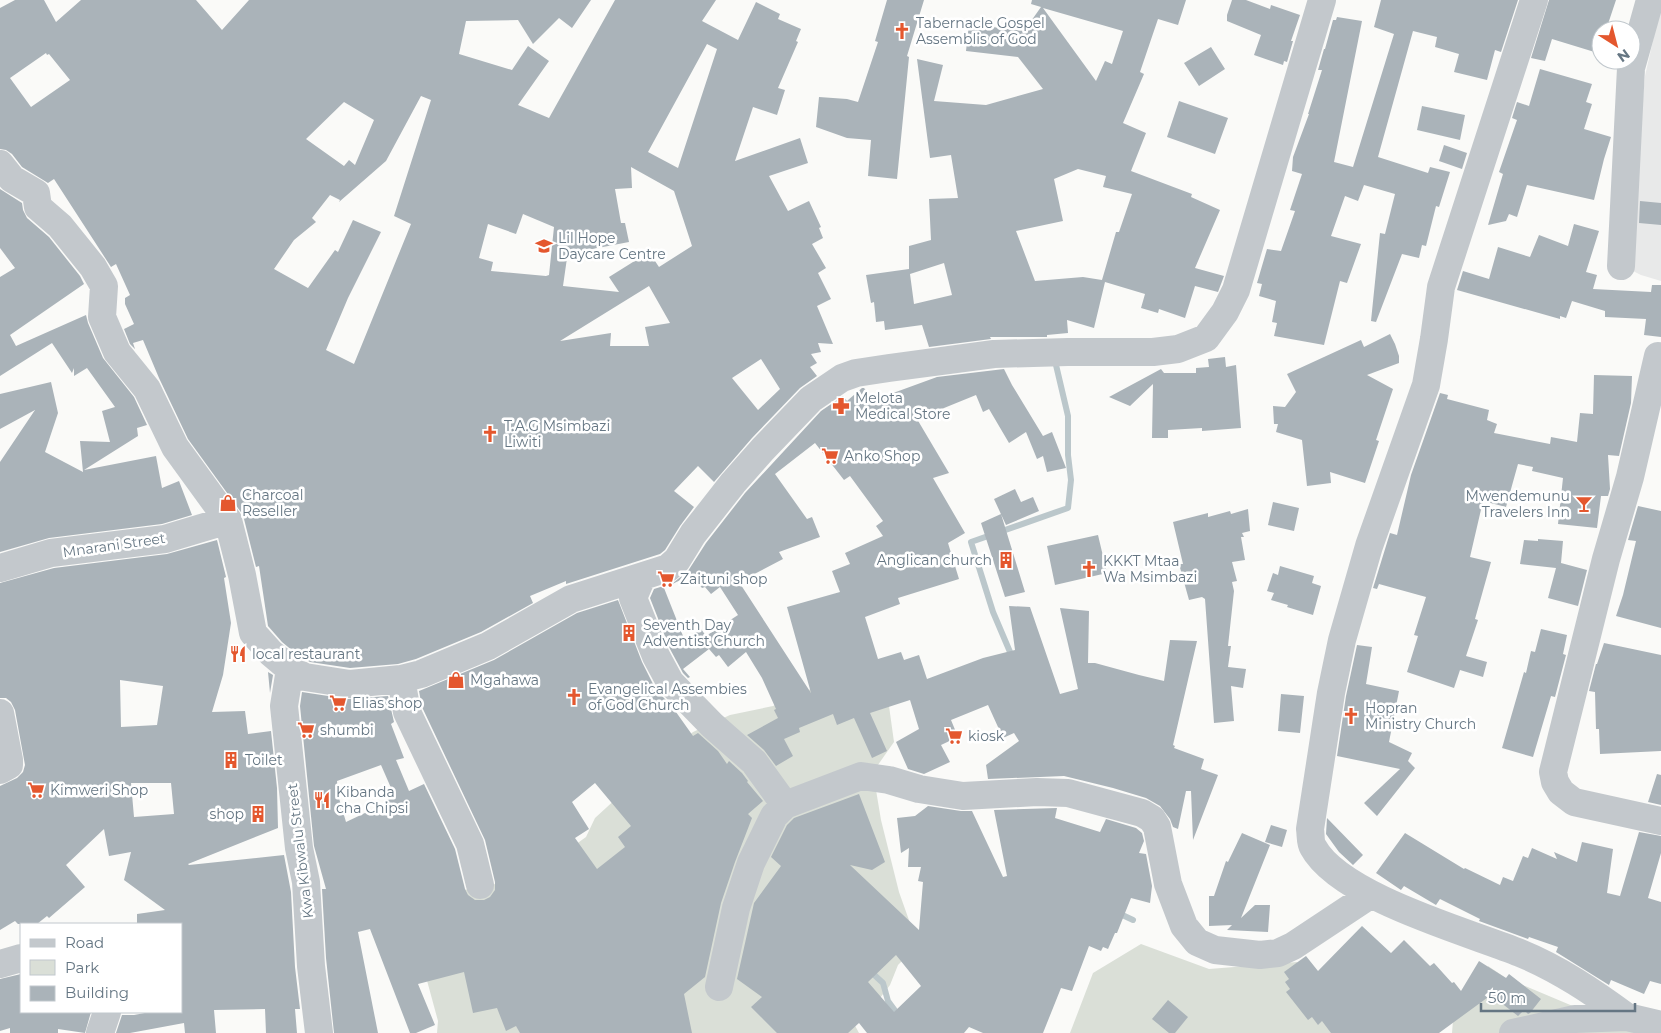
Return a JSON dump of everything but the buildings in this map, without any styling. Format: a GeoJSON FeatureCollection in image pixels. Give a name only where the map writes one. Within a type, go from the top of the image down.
{"type":"FeatureCollection","features":[{"type":"Feature","properties":{"kind":"street"},"geometry":{"type":"LineString","coordinates":[[0,164],[12,179],[36,193],[38,207],[60,226],[93,267],[104,286],[102,317],[117,352],[147,389],[175,447],[228,520],[242,575],[253,632],[271,653],[290,669],[305,677],[350,684],[401,679],[421,674],[465,657],[571,599],[668,568],[677,560],[693,534],[733,483],[763,449],[811,400],[842,378],[856,373],[994,354],[1153,352],[1178,348],[1206,338],[1225,312],[1236,290],[1322,0]]}},
{"type":"Feature","properties":{"kind":"street"},"geometry":{"type":"LineString","coordinates":[[1534,0],[1441,287],[1426,385],[1369,546],[1342,640],[1331,693],[1310,829],[1312,845],[1319,856],[1335,871],[1370,895],[1458,932],[1520,953],[1566,975],[1594,992],[1627,1017]]}},
{"type":"Feature","properties":{"kind":"street"},"geometry":{"type":"LineString","coordinates":[[1621,266],[1631,68],[1650,0]]}},
{"type":"Feature","properties":{"kind":"street"},"geometry":{"type":"LineString","coordinates":[[1658,356],[1630,477],[1606,560],[1553,772],[1555,782],[1561,792],[1574,802],[1661,821]]}},
{"type":"Feature","properties":{"kind":"street","name":"Mnarani Street"},"geometry":{"type":"LineString","coordinates":[[0,568],[51,553],[165,539],[228,520]]}},
{"type":"Feature","properties":{"kind":"street"},"geometry":{"type":"LineString","coordinates":[[642,577],[632,598],[656,656],[670,682],[712,725],[754,762],[785,805]]}},
{"type":"Feature","properties":{"kind":"street","name":"Kwa Kibwalu Street"},"geometry":{"type":"LineString","coordinates":[[290,669],[284,706],[299,848],[306,882],[311,966],[319,1033]]}},
{"type":"Feature","properties":{"kind":"street"},"geometry":{"type":"LineString","coordinates":[[401,679],[407,712],[470,844],[480,885]]}},
{"type":"Feature","properties":{"kind":"street"},"geometry":{"type":"LineString","coordinates":[[0,712],[9,765],[0,770]]}},
{"type":"Feature","properties":{"kind":"street"},"geometry":{"type":"LineString","coordinates":[[719,987],[736,908],[751,863],[774,816],[785,805],[862,776],[889,780],[919,789],[963,796],[1025,792],[1068,793],[1142,813],[1152,819],[1157,827],[1168,884],[1184,926],[1197,942],[1215,950],[1260,955],[1278,953],[1293,946],[1370,895]]}},
{"type":"Feature","properties":{"kind":"street"},"geometry":{"type":"LineString","coordinates":[[0,964],[20,958]]}},
{"type":"Feature","properties":{"kind":"street"},"geometry":{"type":"LineString","coordinates":[[100,1033],[107,1013]]}},
{"type":"Feature","properties":{"kind":"street"},"geometry":{"type":"LineString","coordinates":[[1513,1033],[1575,1020],[1627,1017],[1661,1025]]}},
{"type":"Feature","properties":{"kind":"shaded area"},"geometry":{"type":"Polygon","coordinates":[[[1661,5],[1661,281],[1629,269],[1645,76],[1661,5]]]}},
{"type":"Feature","properties":{"kind":"green space"},"geometry":{"type":"Polygon","coordinates":[[[826,682],[889,706],[894,742],[873,772],[881,820],[899,892],[910,923],[914,949],[898,965],[890,985],[880,998],[852,1020],[859,1033],[437,1033],[438,1021],[419,951],[464,890],[492,885],[543,868],[586,837],[595,818],[655,763],[693,732],[730,715],[773,706],[826,682]]]}},
{"type":"Feature","properties":{"kind":"green space"},"geometry":{"type":"Polygon","coordinates":[[[1141,944],[1209,969],[1297,962],[1338,1014],[1402,1033],[1070,1033],[1093,973],[1141,944]]]}},
{"type":"Feature","properties":{"kind":"green space"},"geometry":{"type":"Polygon","coordinates":[[[1488,966],[1506,978],[1637,1033],[1452,1033],[1454,1008],[1486,975],[1488,966]]]}},
{"type":"Feature","properties":{"kind":"waterway"},"geometry":{"type":"LineString","coordinates":[[1013,659],[993,612],[971,542],[1068,508],[1071,480],[1068,455],[1068,416],[1056,365]]}},
{"type":"Feature","properties":{"kind":"waterway"},"geometry":{"type":"LineString","coordinates":[[1116,912],[1133,920]]}},
{"type":"Feature","properties":{"kind":"waterway"},"geometry":{"type":"LineString","coordinates":[[870,971],[883,983],[888,1001],[899,1016]]}},
{"type":"Feature","properties":{"kind":"place","name":"Tabernacle Gospel Assemblis of God"},"geometry":{"type":"Point","coordinates":[902,31]}},
{"type":"Feature","properties":{"kind":"place","name":"Lil Hope Daycare Centre"},"geometry":{"type":"Point","coordinates":[544,246]}},
{"type":"Feature","properties":{"kind":"place","name":"Melota Medical Store"},"geometry":{"type":"Point","coordinates":[841,406]}},
{"type":"Feature","properties":{"kind":"place","name":"T.A.G Msimbazi Liwiti"},"geometry":{"type":"Point","coordinates":[490,434]}},
{"type":"Feature","properties":{"kind":"place","name":"Anko Shop"},"geometry":{"type":"Point","coordinates":[830,456]}},
{"type":"Feature","properties":{"kind":"place","name":"Charcoal Reseller"},"geometry":{"type":"Point","coordinates":[228,503]}},
{"type":"Feature","properties":{"kind":"place","name":"Mwendemunu Travelers Inn"},"geometry":{"type":"Point","coordinates":[1584,504]}},
{"type":"Feature","properties":{"kind":"place","name":"Anglican church"},"geometry":{"type":"Point","coordinates":[1006,560]}},
{"type":"Feature","properties":{"kind":"place","name":"KKKT Mtaa Wa Msimbazi"},"geometry":{"type":"Point","coordinates":[1089,569]}},
{"type":"Feature","properties":{"kind":"place","name":"Zaituni shop"},"geometry":{"type":"Point","coordinates":[666,579]}},
{"type":"Feature","properties":{"kind":"place","name":"Seventh Day Adventist Church"},"geometry":{"type":"Point","coordinates":[629,633]}},
{"type":"Feature","properties":{"kind":"place","name":"local restaurant"},"geometry":{"type":"Point","coordinates":[238,654]}},
{"type":"Feature","properties":{"kind":"place","name":"Mgahawa"},"geometry":{"type":"Point","coordinates":[456,680]}},
{"type":"Feature","properties":{"kind":"place","name":"Evangelical Assembies of God Church"},"geometry":{"type":"Point","coordinates":[574,697]}},
{"type":"Feature","properties":{"kind":"place","name":"Elias shop"},"geometry":{"type":"Point","coordinates":[338,703]}},
{"type":"Feature","properties":{"kind":"place","name":"Hopran Ministry Church"},"geometry":{"type":"Point","coordinates":[1351,716]}},
{"type":"Feature","properties":{"kind":"place","name":"shumbi"},"geometry":{"type":"Point","coordinates":[306,730]}},
{"type":"Feature","properties":{"kind":"place","name":"kiosk"},"geometry":{"type":"Point","coordinates":[954,736]}},
{"type":"Feature","properties":{"kind":"place","name":"Toilet"},"geometry":{"type":"Point","coordinates":[231,760]}},
{"type":"Feature","properties":{"kind":"place","name":"Kimweri Shop"},"geometry":{"type":"Point","coordinates":[36,790]}},
{"type":"Feature","properties":{"kind":"place","name":"Kibanda cha Chipsi"},"geometry":{"type":"Point","coordinates":[322,800]}},
{"type":"Feature","properties":{"kind":"place","name":"shop"},"geometry":{"type":"Point","coordinates":[258,814]}}]}
